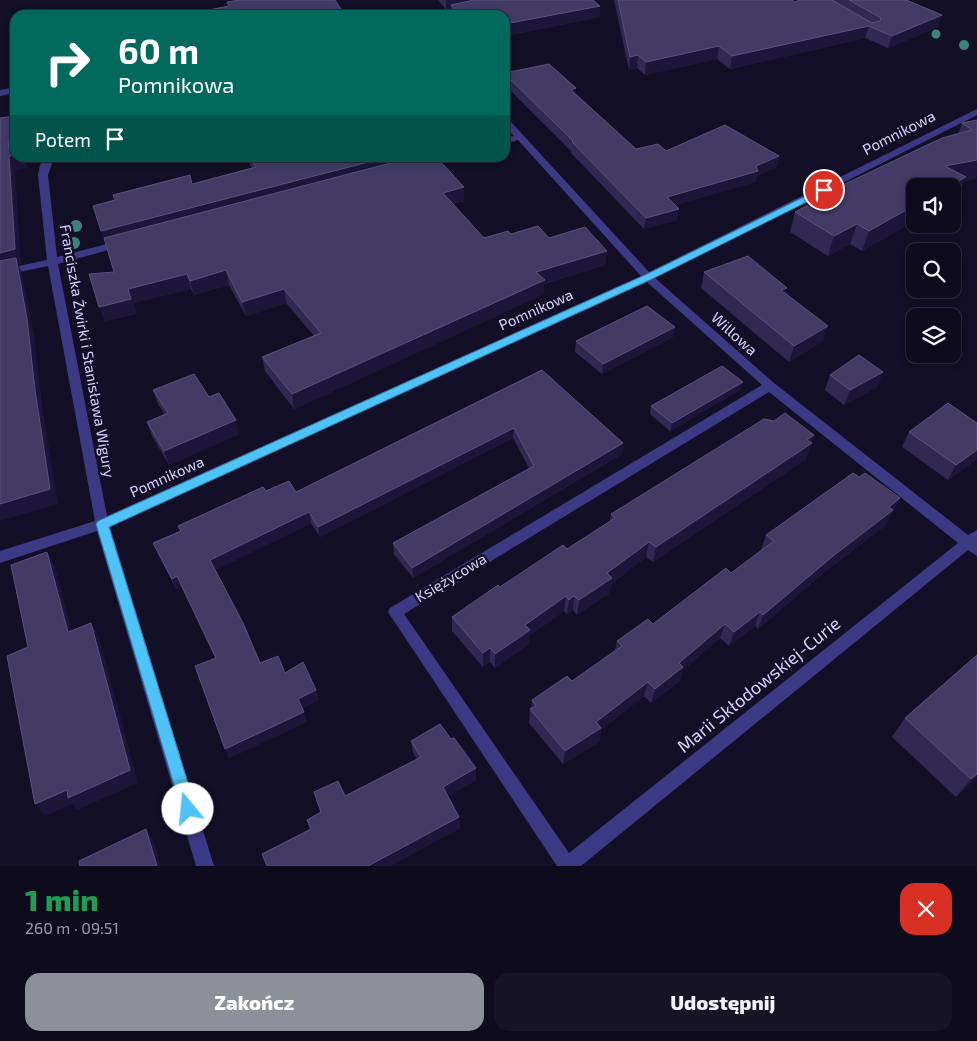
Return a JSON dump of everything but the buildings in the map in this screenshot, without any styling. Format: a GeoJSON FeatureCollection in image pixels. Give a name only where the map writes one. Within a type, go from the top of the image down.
{"type":"FeatureCollection","features":[{"type":"Feature","properties":{"kind":"street"},"geometry":{"type":"LineString","coordinates":[[462,10],[479,7]]}},
{"type":"Feature","properties":{"kind":"street","name":"Pomnikowa"},"geometry":{"type":"LineString","coordinates":[[0,557],[102,524],[648,277],[977,112]]}},
{"type":"Feature","properties":{"kind":"street","name":"Willowa"},"geometry":{"type":"LineString","coordinates":[[510,126],[648,277],[770,386],[974,542]]}},
{"type":"Feature","properties":{"kind":"street"},"geometry":{"type":"LineString","coordinates":[[510,140],[520,137]]}},
{"type":"Feature","properties":{"kind":"street","name":"Franciszka Żwirki i Stanisława Wigury"},"geometry":{"type":"LineString","coordinates":[[47,162],[43,175],[52,262],[102,524],[206,866]]}},
{"type":"Feature","properties":{"kind":"street"},"geometry":{"type":"LineString","coordinates":[[415,165],[427,162]]}},
{"type":"Feature","properties":{"kind":"street"},"geometry":{"type":"LineString","coordinates":[[0,273],[52,262],[128,242]]}},
{"type":"Feature","properties":{"kind":"street","name":"Księżycowa"},"geometry":{"type":"LineString","coordinates":[[567,866],[395,612],[770,386]]}},
{"type":"Feature","properties":{"kind":"street","name":"Marii Skłodowskiej-Curie"},"geometry":{"type":"LineString","coordinates":[[567,866],[974,542]]}},
{"type":"Feature","properties":{"kind":"route"},"geometry":{"type":"LineString","coordinates":[[188,809],[102,524],[648,277],[824,190]]}}]}
